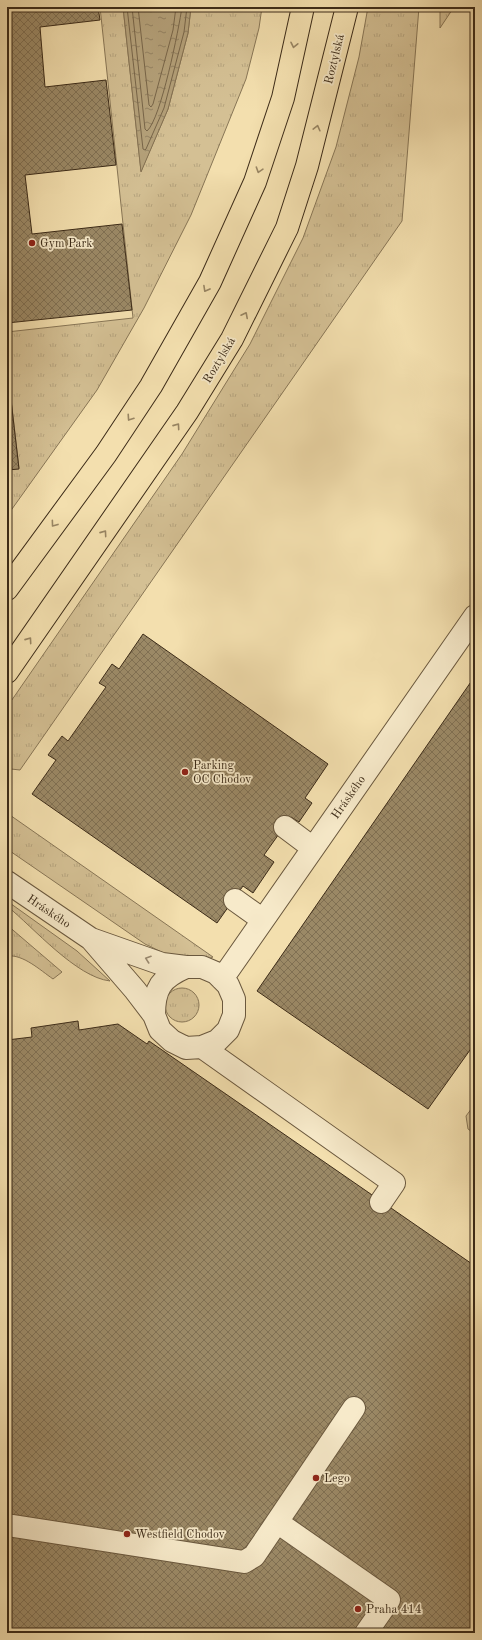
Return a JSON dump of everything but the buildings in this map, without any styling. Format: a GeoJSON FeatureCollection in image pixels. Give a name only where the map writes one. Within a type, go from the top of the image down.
{"type":"FeatureCollection","features":[{"type":"Feature","properties":{"kind":"main road"},"geometry":{"type":"LineString","coordinates":[[7,589],[106,454],[151,386],[210,282],[255,182],[283,98],[303,7]]}},
{"type":"Feature","properties":{"kind":"main road","name":"Roztylská"},"geometry":{"type":"LineString","coordinates":[[7,672],[187,412],[232,339],[288,228],[307,166],[347,7]]}},
{"type":"Feature","properties":{"kind":"street","name":"Hráského"},"geometry":{"type":"LineString","coordinates":[[222,979],[475,616]]}},
{"type":"Feature","properties":{"kind":"street"},"geometry":{"type":"LineString","coordinates":[[285,827],[313,848]]}},
{"type":"Feature","properties":{"kind":"street","name":"Hráského"},"geometry":{"type":"LineString","coordinates":[[7,882],[91,939],[162,964],[202,967],[216,973],[228,985],[234,999],[234,1015],[228,1030],[217,1041],[202,1047],[186,1048],[172,1041],[160,1030],[154,1016],[135,990],[91,939]]}},
{"type":"Feature","properties":{"kind":"street"},"geometry":{"type":"LineString","coordinates":[[234,900],[263,920]]}},
{"type":"Feature","properties":{"kind":"street"},"geometry":{"type":"LineString","coordinates":[[154,1016],[154,1000],[160,985],[171,974],[186,967]]}},
{"type":"Feature","properties":{"kind":"street"},"geometry":{"type":"LineString","coordinates":[[202,1047],[394,1183],[381,1202]]}},
{"type":"Feature","properties":{"kind":"street"},"geometry":{"type":"LineString","coordinates":[[7,1525],[244,1562],[254,1556],[354,1408]]}},
{"type":"Feature","properties":{"kind":"street"},"geometry":{"type":"LineString","coordinates":[[277,1522],[389,1600],[366,1633]]}},
{"type":"Feature","properties":{"kind":"green space"},"geometry":{"type":"Polygon","coordinates":[[[100,7],[123,7],[141,171],[168,109],[188,33],[191,7],[262,7],[259,28],[246,79],[191,215],[144,308],[97,390],[7,516],[7,470],[19,468],[7,364],[7,332],[133,318],[100,7]]]}},
{"type":"Feature","properties":{"kind":"green space"},"geometry":{"type":"Polygon","coordinates":[[[368,7],[419,7],[402,221],[20,770],[11,769],[7,766],[7,707],[182,454],[250,344],[303,238],[336,147],[359,57],[368,7]]]}},
{"type":"Feature","properties":{"kind":"green space"},"geometry":{"type":"Polygon","coordinates":[[[440,7],[454,7],[440,28],[440,7]]]}},
{"type":"Feature","properties":{"kind":"green space"},"geometry":{"type":"Polygon","coordinates":[[[7,813],[213,957],[206,960],[170,956],[145,944],[7,849],[7,813]]]}},
{"type":"Feature","properties":{"kind":"green space"},"geometry":{"type":"Polygon","coordinates":[[[7,901],[77,951],[110,981],[97,978],[83,971],[70,961],[7,906],[7,901]]]}},
{"type":"Feature","properties":{"kind":"green space"},"geometry":{"type":"Polygon","coordinates":[[[7,925],[62,972],[53,979],[37,967],[19,957],[7,956],[7,925]]]}},
{"type":"Feature","properties":{"kind":"green space"},"geometry":{"type":"Polygon","coordinates":[[[182,988],[194,993],[199,1005],[194,1017],[182,1022],[170,1017],[165,1005],[170,993],[182,988]]]}},
{"type":"Feature","properties":{"kind":"green space"},"geometry":{"type":"Polygon","coordinates":[[[475,1104],[475,1134],[468,1129],[466,1116],[475,1104]]]}},
{"type":"Feature","properties":{"kind":"water"},"geometry":{"type":"Polygon","coordinates":[[[123,7],[191,7],[188,33],[168,109],[141,172],[123,7]]]}},
{"type":"Feature","properties":{"kind":"place","name":"Gym Park"},"geometry":{"type":"Point","coordinates":[32,243]}},
{"type":"Feature","properties":{"kind":"place","name":"Parking OC Chodov"},"geometry":{"type":"Point","coordinates":[185,772]}},
{"type":"Feature","properties":{"kind":"place","name":"Lego"},"geometry":{"type":"Point","coordinates":[316,1478]}},
{"type":"Feature","properties":{"kind":"place","name":"Westfield Chodov"},"geometry":{"type":"Point","coordinates":[127,1534]}},
{"type":"Feature","properties":{"kind":"place","name":"Praha 414"},"geometry":{"type":"Point","coordinates":[358,1609]}}]}
